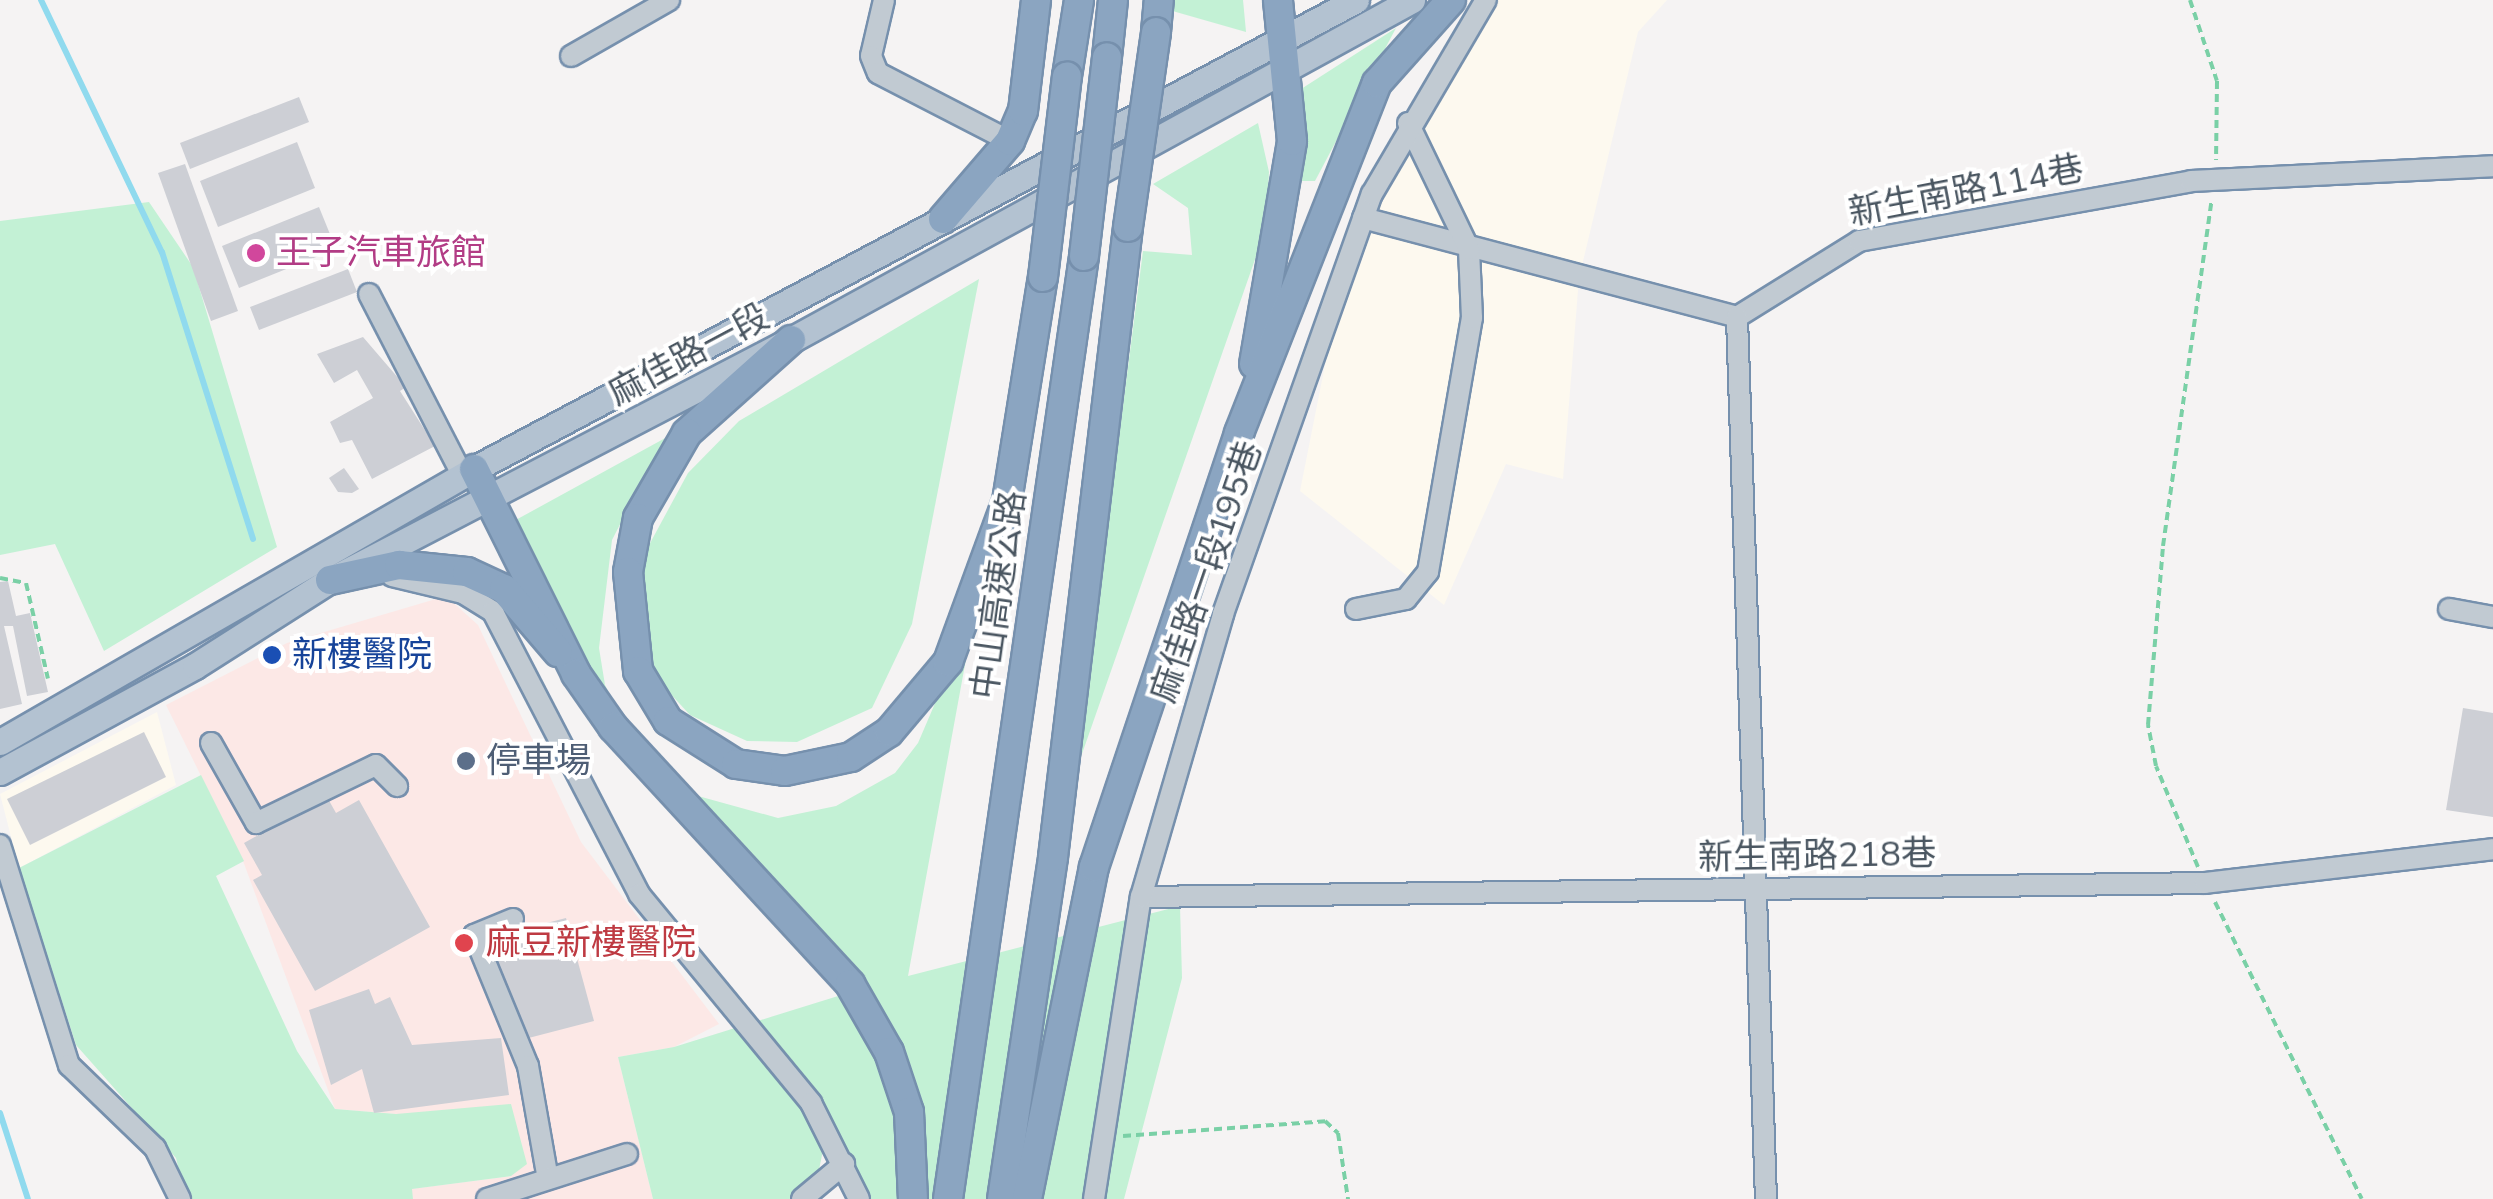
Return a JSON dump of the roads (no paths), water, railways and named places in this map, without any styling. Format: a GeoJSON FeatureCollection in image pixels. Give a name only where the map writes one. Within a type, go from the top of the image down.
{"type":"FeatureCollection","features":[{"type":"Feature","properties":{"kind":"highway"},"geometry":{"type":"LineString","coordinates":[[943,219],[1010,141],[1023,110],[1036,0]]}},
{"type":"Feature","properties":{"kind":"highway"},"geometry":{"type":"LineString","coordinates":[[792,340],[687,432],[638,518],[628,572],[638,671],[668,722],[736,764],[785,771],[851,757],[889,732],[948,662],[1006,501],[1043,277],[1079,0]]}},
{"type":"Feature","properties":{"kind":"highway","name":"中山高速公路"},"geometry":{"type":"LineString","coordinates":[[948,1199],[1084,256],[1113,0]]}},
{"type":"Feature","properties":{"kind":"highway"},"geometry":{"type":"LineString","coordinates":[[1002,1199],[1053,857],[1159,0]]}},
{"type":"Feature","properties":{"kind":"highway"},"geometry":{"type":"LineString","coordinates":[[1239,432],[1288,200],[1287,72],[1278,0]]}},
{"type":"Feature","properties":{"kind":"highway"},"geometry":{"type":"LineString","coordinates":[[1027,1199],[1094,867],[1239,432],[1377,83],[1452,0]]}},
{"type":"Feature","properties":{"kind":"highway"},"geometry":{"type":"LineString","coordinates":[[468,473],[491,500],[576,674]]}},
{"type":"Feature","properties":{"kind":"highway"},"geometry":{"type":"LineString","coordinates":[[330,580],[415,564],[467,572],[504,590],[576,674],[614,727],[850,984],[889,1052],[910,1112],[913,1199]]}},
{"type":"Feature","properties":{"kind":"main road","name":"麻佳路一段"},"geometry":{"type":"LineString","coordinates":[[0,742],[468,473],[1356,0]]}},
{"type":"Feature","properties":{"kind":"main road","name":"麻佳路一段"},"geometry":{"type":"LineString","coordinates":[[0,772],[195,666],[330,580],[491,500],[792,340],[1287,72],[1412,0]]}},
{"type":"Feature","properties":{"kind":"street"},"geometry":{"type":"LineString","coordinates":[[571,56],[669,0]]}},
{"type":"Feature","properties":{"kind":"street"},"geometry":{"type":"LineString","coordinates":[[884,0],[871,56],[878,73],[1010,141]]}},
{"type":"Feature","properties":{"kind":"street","name":"麻佳路一段195巷"},"geometry":{"type":"LineString","coordinates":[[1094,1199],[1140,897],[1223,614],[1362,218],[1486,0]]}},
{"type":"Feature","properties":{"kind":"street"},"geometry":{"type":"LineString","coordinates":[[1356,609],[1406,599],[1428,572],[1472,318],[1469,249],[1408,123]]}},
{"type":"Feature","properties":{"kind":"street","name":"新生南路114巷"},"geometry":{"type":"LineString","coordinates":[[1736,317],[1860,240],[2214,179],[2493,166]]}},
{"type":"Feature","properties":{"kind":"street"},"geometry":{"type":"LineString","coordinates":[[1362,218],[1736,317],[1766,1199]]}},
{"type":"Feature","properties":{"kind":"street"},"geometry":{"type":"LineString","coordinates":[[369,294],[468,473]]}},
{"type":"Feature","properties":{"kind":"street"},"geometry":{"type":"LineString","coordinates":[[330,580],[398,576],[463,592],[493,612],[640,894],[810,1104],[859,1199]]}},
{"type":"Feature","properties":{"kind":"street"},"geometry":{"type":"LineString","coordinates":[[2449,610],[2493,617]]}},
{"type":"Feature","properties":{"kind":"street"},"geometry":{"type":"LineString","coordinates":[[212,743],[256,823],[376,765],[397,786]]}},
{"type":"Feature","properties":{"kind":"street"},"geometry":{"type":"LineString","coordinates":[[0,845],[69,1065],[155,1148],[180,1199]]}},
{"type":"Feature","properties":{"kind":"street","name":"新生南路218巷"},"geometry":{"type":"LineString","coordinates":[[1140,897],[2205,883],[2493,849]]}},
{"type":"Feature","properties":{"kind":"street"},"geometry":{"type":"LineString","coordinates":[[514,919],[474,935],[528,1066],[542,1187]]}},
{"type":"Feature","properties":{"kind":"street"},"geometry":{"type":"LineString","coordinates":[[486,1199],[542,1187],[627,1154]]}},
{"type":"Feature","properties":{"kind":"street"},"geometry":{"type":"LineString","coordinates":[[802,1199],[844,1164]]}},
{"type":"Feature","properties":{"kind":"waterway"},"geometry":{"type":"LineString","coordinates":[[41,0],[162,252],[253,539]]}},
{"type":"Feature","properties":{"kind":"waterway"},"geometry":{"type":"LineString","coordinates":[[0,1113],[28,1199]]}},
{"type":"Feature","properties":{"kind":"place","name":"王子汽車旅館"},"geometry":{"type":"Point","coordinates":[256,253]}},
{"type":"Feature","properties":{"kind":"place","name":"新樓醫院"},"geometry":{"type":"Point","coordinates":[272,655]}},
{"type":"Feature","properties":{"kind":"place","name":"停車場"},"geometry":{"type":"Point","coordinates":[466,761]}},
{"type":"Feature","properties":{"kind":"place","name":"麻豆新樓醫院"},"geometry":{"type":"Point","coordinates":[464,943]}}]}
